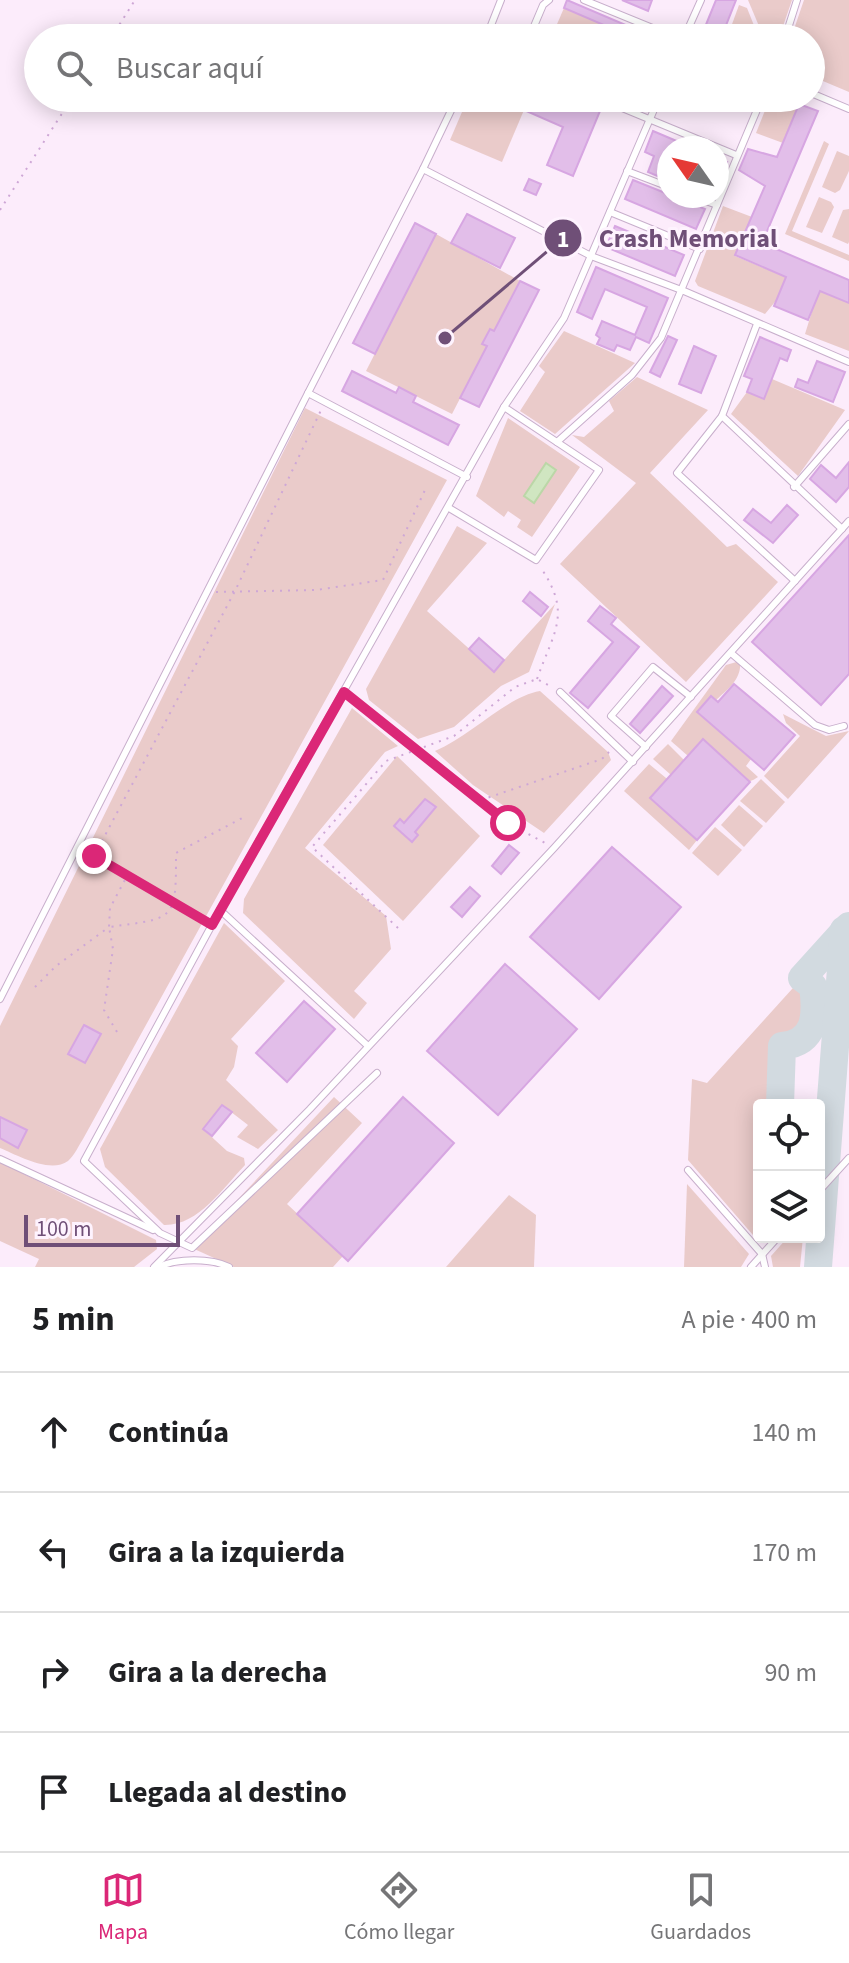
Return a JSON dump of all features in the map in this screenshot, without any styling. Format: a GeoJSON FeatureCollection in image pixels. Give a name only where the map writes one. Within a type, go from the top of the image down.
{"type":"FeatureCollection","features":[{"type":"Feature","properties":{"kind":"lane"},"geometry":{"type":"LineString","coordinates":[[492,24],[501,0]]}},
{"type":"Feature","properties":{"kind":"lane"},"geometry":{"type":"LineString","coordinates":[[535,24],[543,5],[549,0]]}},
{"type":"Feature","properties":{"kind":"lane"},"geometry":{"type":"LineString","coordinates":[[584,0],[643,24]]}},
{"type":"Feature","properties":{"kind":"lane"},"geometry":{"type":"LineString","coordinates":[[690,24],[701,0]]}},
{"type":"Feature","properties":{"kind":"lane"},"geometry":{"type":"LineString","coordinates":[[789,24],[797,0]]}},
{"type":"Feature","properties":{"kind":"lane"},"geometry":{"type":"LineString","coordinates":[[825,99],[849,109]]}},
{"type":"Feature","properties":{"kind":"lane"},"geometry":{"type":"LineString","coordinates":[[0,999],[450,112]]}},
{"type":"Feature","properties":{"kind":"lane"},"geometry":{"type":"LineString","coordinates":[[632,112],[736,155]]}},
{"type":"Feature","properties":{"kind":"lane"},"geometry":{"type":"LineString","coordinates":[[160,1233],[84,1161],[220,910],[504,407],[564,318],[652,112]]}},
{"type":"Feature","properties":{"kind":"lane"},"geometry":{"type":"LineString","coordinates":[[729,173],[756,112]]}},
{"type":"Feature","properties":{"kind":"lane"},"geometry":{"type":"LineString","coordinates":[[423,169],[591,256],[684,291],[849,362]]}},
{"type":"Feature","properties":{"kind":"lane"},"geometry":{"type":"LineString","coordinates":[[627,171],[657,182]]}},
{"type":"Feature","properties":{"kind":"lane"},"geometry":{"type":"LineString","coordinates":[[557,442],[632,375],[661,338],[674,303],[684,291],[716,208]]}},
{"type":"Feature","properties":{"kind":"lane"},"geometry":{"type":"LineString","coordinates":[[610,212],[700,249]]}},
{"type":"Feature","properties":{"kind":"lane"},"geometry":{"type":"LineString","coordinates":[[757,324],[722,416],[677,473],[795,581]]}},
{"type":"Feature","properties":{"kind":"lane"},"geometry":{"type":"LineString","coordinates":[[308,393],[467,477]]}},
{"type":"Feature","properties":{"kind":"lane"},"geometry":{"type":"LineString","coordinates":[[449,508],[536,560],[599,470],[504,407]]}},
{"type":"Feature","properties":{"kind":"lane"},"geometry":{"type":"LineString","coordinates":[[722,416],[842,529]]}},
{"type":"Feature","properties":{"kind":"lane"},"geometry":{"type":"LineString","coordinates":[[794,487],[849,424]]}},
{"type":"Feature","properties":{"kind":"lane"},"geometry":{"type":"LineString","coordinates":[[157,1267],[554,848],[849,521]]}},
{"type":"Feature","properties":{"kind":"lane"},"geometry":{"type":"LineString","coordinates":[[731,653],[815,725],[829,730],[844,726]]}},
{"type":"Feature","properties":{"kind":"lane"},"geometry":{"type":"LineString","coordinates":[[646,747],[611,716],[653,667],[691,697]]}},
{"type":"Feature","properties":{"kind":"lane"},"geometry":{"type":"LineString","coordinates":[[560,692],[633,762]]}},
{"type":"Feature","properties":{"kind":"lane"},"geometry":{"type":"LineString","coordinates":[[220,910],[368,1046]]}},
{"type":"Feature","properties":{"kind":"lane"},"geometry":{"type":"LineString","coordinates":[[0,1159],[192,1248],[377,1073]]}},
{"type":"Feature","properties":{"kind":"lane"},"geometry":{"type":"LineString","coordinates":[[825,1184],[849,1158]]}},
{"type":"Feature","properties":{"kind":"lane"},"geometry":{"type":"LineString","coordinates":[[688,1170],[762,1254],[765,1267]]}},
{"type":"Feature","properties":{"kind":"lane"},"geometry":{"type":"LineString","coordinates":[[751,1267],[772,1243]]}},
{"type":"Feature","properties":{"kind":"lane"},"geometry":{"type":"LineString","coordinates":[[157,1267],[170,1262],[211,1262],[229,1267]]}},
{"type":"Feature","properties":{"kind":"path"},"geometry":{"type":"LineString","coordinates":[[120,24],[135,0]]}},
{"type":"Feature","properties":{"kind":"path"},"geometry":{"type":"LineString","coordinates":[[0,210],[63,112]]}},
{"type":"Feature","properties":{"kind":"path"},"geometry":{"type":"LineString","coordinates":[[212,925],[94,856],[235,591],[324,402]]}},
{"type":"Feature","properties":{"kind":"path"},"geometry":{"type":"LineString","coordinates":[[206,593],[316,590],[383,580],[425,490]]}},
{"type":"Feature","properties":{"kind":"path"},"geometry":{"type":"LineString","coordinates":[[536,560],[555,590],[561,612],[537,679]]}},
{"type":"Feature","properties":{"kind":"path"},"geometry":{"type":"LineString","coordinates":[[398,928],[312,847],[386,761],[454,736],[515,687],[537,679],[560,692]]}},
{"type":"Feature","properties":{"kind":"path"},"geometry":{"type":"LineString","coordinates":[[344,692],[508,823],[554,848]]}},
{"type":"Feature","properties":{"kind":"path"},"geometry":{"type":"LineString","coordinates":[[480,800],[602,759],[615,746]]}},
{"type":"Feature","properties":{"kind":"path"},"geometry":{"type":"LineString","coordinates":[[35,987],[56,966],[109,927],[167,915],[176,904],[176,853],[246,816]]}},
{"type":"Feature","properties":{"kind":"path"},"geometry":{"type":"LineString","coordinates":[[117,1032],[104,1010],[113,949],[110,908],[128,875]]}},
{"type":"Feature","properties":{"kind":"shaded area"},"geometry":{"type":"Polygon","coordinates":[[[748,0],[792,0],[784,24],[758,24],[748,0]]]}},
{"type":"Feature","properties":{"kind":"shaded area"},"geometry":{"type":"Polygon","coordinates":[[[804,0],[849,0],[849,92],[825,82],[825,24],[796,24],[804,0]]]}},
{"type":"Feature","properties":{"kind":"shaded area"},"geometry":{"type":"Polygon","coordinates":[[[739,5],[747,8],[753,24],[732,24],[739,5]]]}},
{"type":"Feature","properties":{"kind":"shaded area"},"geometry":{"type":"Polygon","coordinates":[[[564,8],[601,24],[557,24],[564,8]]]}},
{"type":"Feature","properties":{"kind":"shaded area"},"geometry":{"type":"Polygon","coordinates":[[[462,112],[523,112],[502,162],[450,140],[462,112]]]}},
{"type":"Feature","properties":{"kind":"shaded area"},"geometry":{"type":"Polygon","coordinates":[[[764,112],[796,112],[783,143],[756,133],[764,112]]]}},
{"type":"Feature","properties":{"kind":"shaded area"},"geometry":{"type":"Polygon","coordinates":[[[824,141],[829,144],[792,231],[849,255],[849,261],[785,234],[824,141]]]}},
{"type":"Feature","properties":{"kind":"shaded area"},"geometry":{"type":"Polygon","coordinates":[[[837,151],[849,156],[849,171],[840,190],[835,193],[822,187],[837,151]]]}},
{"type":"Feature","properties":{"kind":"shaded area"},"geometry":{"type":"Polygon","coordinates":[[[819,197],[831,202],[834,207],[822,233],[806,227],[819,197]]]}},
{"type":"Feature","properties":{"kind":"shaded area"},"geometry":{"type":"Polygon","coordinates":[[[722,208],[752,217],[735,256],[793,280],[765,314],[698,286],[695,281],[722,208]]]}},
{"type":"Feature","properties":{"kind":"shaded area"},"geometry":{"type":"Polygon","coordinates":[[[849,209],[848,244],[832,237],[843,210],[849,209]]]}},
{"type":"Feature","properties":{"kind":"shaded area"},"geometry":{"type":"Polygon","coordinates":[[[436,234],[520,281],[494,331],[483,344],[487,346],[452,414],[366,371],[436,234]]]}},
{"type":"Feature","properties":{"kind":"shaded area"},"geometry":{"type":"Polygon","coordinates":[[[813,288],[849,303],[849,351],[805,334],[814,305],[813,288]]]}},
{"type":"Feature","properties":{"kind":"shaded area"},"geometry":{"type":"Polygon","coordinates":[[[564,331],[635,363],[555,434],[520,411],[545,372],[539,366],[564,331]]]}},
{"type":"Feature","properties":{"kind":"shaded area"},"geometry":{"type":"Polygon","coordinates":[[[637,377],[708,410],[650,473],[727,547],[736,544],[778,582],[686,682],[560,564],[636,483],[572,435],[584,437],[614,411],[609,401],[637,377]]]}},
{"type":"Feature","properties":{"kind":"shaded area"},"geometry":{"type":"Polygon","coordinates":[[[772,379],[845,410],[798,476],[731,414],[747,392],[764,399],[772,379]]]}},
{"type":"Feature","properties":{"kind":"shaded area"},"geometry":{"type":"Polygon","coordinates":[[[305,408],[447,480],[76,1150],[68,1161],[61,1164],[43,1164],[24,1159],[0,1148],[0,1026],[305,408]]]}},
{"type":"Feature","properties":{"kind":"shaded area"},"geometry":{"type":"Polygon","coordinates":[[[508,418],[580,467],[532,537],[517,527],[521,520],[508,511],[504,517],[476,496],[508,418]]]}},
{"type":"Feature","properties":{"kind":"shaded area"},"geometry":{"type":"Polygon","coordinates":[[[546,463],[556,470],[534,503],[524,496],[546,463]]]}},
{"type":"Feature","properties":{"kind":"shaded area"},"geometry":{"type":"Polygon","coordinates":[[[457,526],[487,543],[427,611],[494,671],[555,604],[529,672],[501,686],[454,727],[418,739],[369,700],[366,689],[457,526]]]}},
{"type":"Feature","properties":{"kind":"shaded area"},"geometry":{"type":"Polygon","coordinates":[[[740,661],[739,673],[733,683],[716,700],[711,696],[697,712],[751,759],[746,766],[758,777],[735,783],[711,773],[671,741],[726,665],[740,661]]]}},
{"type":"Feature","properties":{"kind":"shaded area"},"geometry":{"type":"Polygon","coordinates":[[[540,691],[608,752],[611,760],[544,833],[473,785],[435,751],[514,701],[540,691]]]}},
{"type":"Feature","properties":{"kind":"shaded area"},"geometry":{"type":"Polygon","coordinates":[[[352,708],[398,746],[385,752],[305,848],[386,916],[391,949],[354,991],[367,1003],[354,1019],[243,913],[244,899],[352,708]]]}},
{"type":"Feature","properties":{"kind":"shaded area"},"geometry":{"type":"Polygon","coordinates":[[[783,714],[826,736],[849,731],[788,799],[764,776],[800,736],[786,723],[783,714]]]}},
{"type":"Feature","properties":{"kind":"shaded area"},"geometry":{"type":"Polygon","coordinates":[[[668,744],[684,760],[671,775],[653,759],[668,744]]]}},
{"type":"Feature","properties":{"kind":"shaded area"},"geometry":{"type":"Polygon","coordinates":[[[397,756],[480,836],[403,921],[323,845],[397,756]]]}},
{"type":"Feature","properties":{"kind":"shaded area"},"geometry":{"type":"Polygon","coordinates":[[[649,764],[694,801],[650,798],[697,840],[689,850],[624,791],[649,764]]]}},
{"type":"Feature","properties":{"kind":"shaded area"},"geometry":{"type":"Polygon","coordinates":[[[761,779],[785,802],[766,823],[740,801],[761,779]]]}},
{"type":"Feature","properties":{"kind":"shaded area"},"geometry":{"type":"Polygon","coordinates":[[[739,805],[763,826],[744,847],[721,825],[739,805]]]}},
{"type":"Feature","properties":{"kind":"shaded area"},"geometry":{"type":"Polygon","coordinates":[[[715,827],[742,850],[718,876],[692,853],[715,827]]]}},
{"type":"Feature","properties":{"kind":"shaded area"},"geometry":{"type":"Polygon","coordinates":[[[224,923],[285,981],[231,1039],[238,1046],[234,1067],[226,1080],[278,1130],[258,1149],[237,1137],[248,1125],[222,1105],[203,1129],[227,1151],[244,1158],[245,1165],[199,1213],[176,1224],[164,1225],[105,1167],[100,1149],[224,923]]]}},
{"type":"Feature","properties":{"kind":"shaded area"},"geometry":{"type":"Polygon","coordinates":[[[802,978],[813,986],[814,1017],[811,1026],[801,1040],[782,1047],[780,1099],[753,1099],[753,1235],[688,1160],[692,1079],[707,1083],[802,978]]]}},
{"type":"Feature","properties":{"kind":"shaded area"},"geometry":{"type":"Polygon","coordinates":[[[334,1097],[362,1123],[287,1204],[343,1256],[333,1267],[234,1267],[192,1248],[334,1097]]]}},
{"type":"Feature","properties":{"kind":"shaded area"},"geometry":{"type":"Polygon","coordinates":[[[0,1162],[156,1240],[157,1249],[134,1267],[35,1267],[39,1259],[0,1241],[0,1162]]]}},
{"type":"Feature","properties":{"kind":"shaded area"},"geometry":{"type":"Polygon","coordinates":[[[687,1184],[749,1254],[741,1267],[684,1267],[687,1184]]]}},
{"type":"Feature","properties":{"kind":"shaded area"},"geometry":{"type":"Polygon","coordinates":[[[509,1195],[536,1215],[534,1267],[446,1267],[509,1195]]]}},
{"type":"Feature","properties":{"kind":"shaded area"},"geometry":{"type":"Polygon","coordinates":[[[783,1243],[802,1243],[800,1267],[773,1267],[771,1256],[783,1243]]]}},
{"type":"Feature","properties":{"kind":"building"},"geometry":{"type":"Polygon","coordinates":[[[567,0],[623,24],[601,24],[564,8],[567,0]]]}},
{"type":"Feature","properties":{"kind":"building"},"geometry":{"type":"Polygon","coordinates":[[[622,0],[652,0],[648,11],[622,0]]]}},
{"type":"Feature","properties":{"kind":"building"},"geometry":{"type":"Polygon","coordinates":[[[716,0],[736,0],[727,24],[706,24],[716,0]]]}},
{"type":"Feature","properties":{"kind":"building"},"geometry":{"type":"Polygon","coordinates":[[[529,112],[600,112],[573,176],[547,165],[563,127],[529,112]]]}},
{"type":"Feature","properties":{"kind":"building"},"geometry":{"type":"Polygon","coordinates":[[[796,112],[818,112],[762,243],[849,280],[849,303],[820,291],[808,320],[774,306],[786,277],[735,255],[765,186],[739,170],[748,149],[777,157],[796,112]]]}},
{"type":"Feature","properties":{"kind":"building"},"geometry":{"type":"Polygon","coordinates":[[[653,131],[665,136],[657,136],[657,176],[648,172],[654,156],[645,152],[653,131]]]}},
{"type":"Feature","properties":{"kind":"building"},"geometry":{"type":"Polygon","coordinates":[[[529,179],[541,184],[536,195],[524,190],[529,179]]]}},
{"type":"Feature","properties":{"kind":"building"},"geometry":{"type":"Polygon","coordinates":[[[633,180],[657,190],[657,208],[705,209],[696,229],[625,199],[633,180]]]}},
{"type":"Feature","properties":{"kind":"building"},"geometry":{"type":"Polygon","coordinates":[[[467,214],[515,238],[500,268],[451,243],[467,214]]]}},
{"type":"Feature","properties":{"kind":"building"},"geometry":{"type":"Polygon","coordinates":[[[415,223],[436,234],[375,354],[353,343],[415,223]]]}},
{"type":"Feature","properties":{"kind":"building"},"geometry":{"type":"Polygon","coordinates":[[[615,226],[684,255],[675,276],[606,247],[615,226]]]}},
{"type":"Feature","properties":{"kind":"building"},"geometry":{"type":"Polygon","coordinates":[[[596,267],[668,298],[649,343],[636,337],[630,350],[617,345],[614,351],[597,344],[600,338],[596,335],[602,321],[635,335],[647,307],[605,289],[592,319],[577,312],[596,267]]]}},
{"type":"Feature","properties":{"kind":"building"},"geometry":{"type":"Polygon","coordinates":[[[520,281],[539,290],[479,407],[460,398],[487,346],[482,344],[490,329],[494,331],[520,281]]]}},
{"type":"Feature","properties":{"kind":"building"},"geometry":{"type":"Polygon","coordinates":[[[668,336],[677,340],[660,377],[650,372],[668,336]]]}},
{"type":"Feature","properties":{"kind":"building"},"geometry":{"type":"Polygon","coordinates":[[[760,337],[791,350],[787,361],[780,358],[764,399],[747,392],[752,379],[744,376],[760,337]]]}},
{"type":"Feature","properties":{"kind":"building"},"geometry":{"type":"Polygon","coordinates":[[[694,346],[716,356],[701,393],[679,384],[694,346]]]}},
{"type":"Feature","properties":{"kind":"building"},"geometry":{"type":"Polygon","coordinates":[[[817,361],[845,372],[833,402],[795,387],[798,379],[808,383],[817,361]]]}},
{"type":"Feature","properties":{"kind":"building"},"geometry":{"type":"Polygon","coordinates":[[[352,371],[396,393],[399,387],[416,396],[413,402],[459,425],[448,445],[342,391],[352,371]]]}},
{"type":"Feature","properties":{"kind":"building"},"geometry":{"type":"Polygon","coordinates":[[[849,462],[849,487],[836,502],[810,479],[821,465],[836,478],[849,462]]]}},
{"type":"Feature","properties":{"kind":"building"},"geometry":{"type":"Polygon","coordinates":[[[787,505],[798,515],[773,543],[744,520],[753,509],[771,523],[787,505]]]}},
{"type":"Feature","properties":{"kind":"building"},"geometry":{"type":"Polygon","coordinates":[[[849,535],[849,674],[821,705],[752,642],[849,535]]]}},
{"type":"Feature","properties":{"kind":"building"},"geometry":{"type":"Polygon","coordinates":[[[530,592],[548,607],[541,616],[523,601],[530,592]]]}},
{"type":"Feature","properties":{"kind":"building"},"geometry":{"type":"Polygon","coordinates":[[[600,606],[616,618],[611,624],[639,647],[588,708],[570,693],[613,642],[588,621],[600,606]]]}},
{"type":"Feature","properties":{"kind":"building"},"geometry":{"type":"Polygon","coordinates":[[[479,638],[504,660],[494,672],[469,649],[479,638]]]}},
{"type":"Feature","properties":{"kind":"building"},"geometry":{"type":"Polygon","coordinates":[[[734,684],[795,735],[764,770],[697,712],[711,696],[718,702],[734,684]]]}},
{"type":"Feature","properties":{"kind":"building"},"geometry":{"type":"Polygon","coordinates":[[[662,686],[673,696],[640,733],[630,724],[662,686]]]}},
{"type":"Feature","properties":{"kind":"building"},"geometry":{"type":"Polygon","coordinates":[[[703,739],[750,782],[697,840],[650,798],[703,739]]]}},
{"type":"Feature","properties":{"kind":"building"},"geometry":{"type":"Polygon","coordinates":[[[425,799],[436,807],[415,832],[418,835],[412,842],[394,826],[400,819],[404,823],[425,799]]]}},
{"type":"Feature","properties":{"kind":"building"},"geometry":{"type":"Polygon","coordinates":[[[509,845],[519,853],[501,874],[492,866],[509,845]]]}},
{"type":"Feature","properties":{"kind":"building"},"geometry":{"type":"Polygon","coordinates":[[[612,847],[681,907],[599,999],[530,937],[612,847]]]}},
{"type":"Feature","properties":{"kind":"building"},"geometry":{"type":"Polygon","coordinates":[[[470,887],[480,896],[462,917],[451,907],[470,887]]]}},
{"type":"Feature","properties":{"kind":"building"},"geometry":{"type":"Polygon","coordinates":[[[505,964],[577,1029],[498,1115],[427,1051],[505,964]]]}},
{"type":"Feature","properties":{"kind":"building"},"geometry":{"type":"Polygon","coordinates":[[[304,1001],[335,1029],[287,1082],[256,1053],[304,1001]]]}},
{"type":"Feature","properties":{"kind":"building"},"geometry":{"type":"Polygon","coordinates":[[[84,1025],[101,1034],[85,1063],[68,1054],[84,1025]]]}},
{"type":"Feature","properties":{"kind":"building"},"geometry":{"type":"Polygon","coordinates":[[[403,1097],[454,1143],[348,1261],[297,1214],[403,1097]]]}},
{"type":"Feature","properties":{"kind":"building"},"geometry":{"type":"Polygon","coordinates":[[[222,1105],[232,1112],[212,1136],[203,1129],[222,1105]]]}},
{"type":"Feature","properties":{"kind":"building"},"geometry":{"type":"Polygon","coordinates":[[[0,1117],[27,1130],[18,1148],[0,1138],[0,1117]]]}},
{"type":"Feature","properties":{"kind":"taxiway"},"geometry":{"type":"LineString","coordinates":[[780,1099],[782,1046],[802,1039],[812,1026],[814,1017],[813,986],[802,978],[849,926]]}},
{"type":"Feature","properties":{"kind":"taxiway"},"geometry":{"type":"LineString","coordinates":[[818,1267],[844,930]]}},
{"type":"Feature","properties":{"kind":"place","name":"Crash Memorial"},"geometry":{"type":"Point","coordinates":[445,338]}},
{"type":"Feature","properties":{"kind":"route"},"geometry":{"type":"LineString","coordinates":[[94,856],[212,925],[344,692],[508,823]]}}]}
